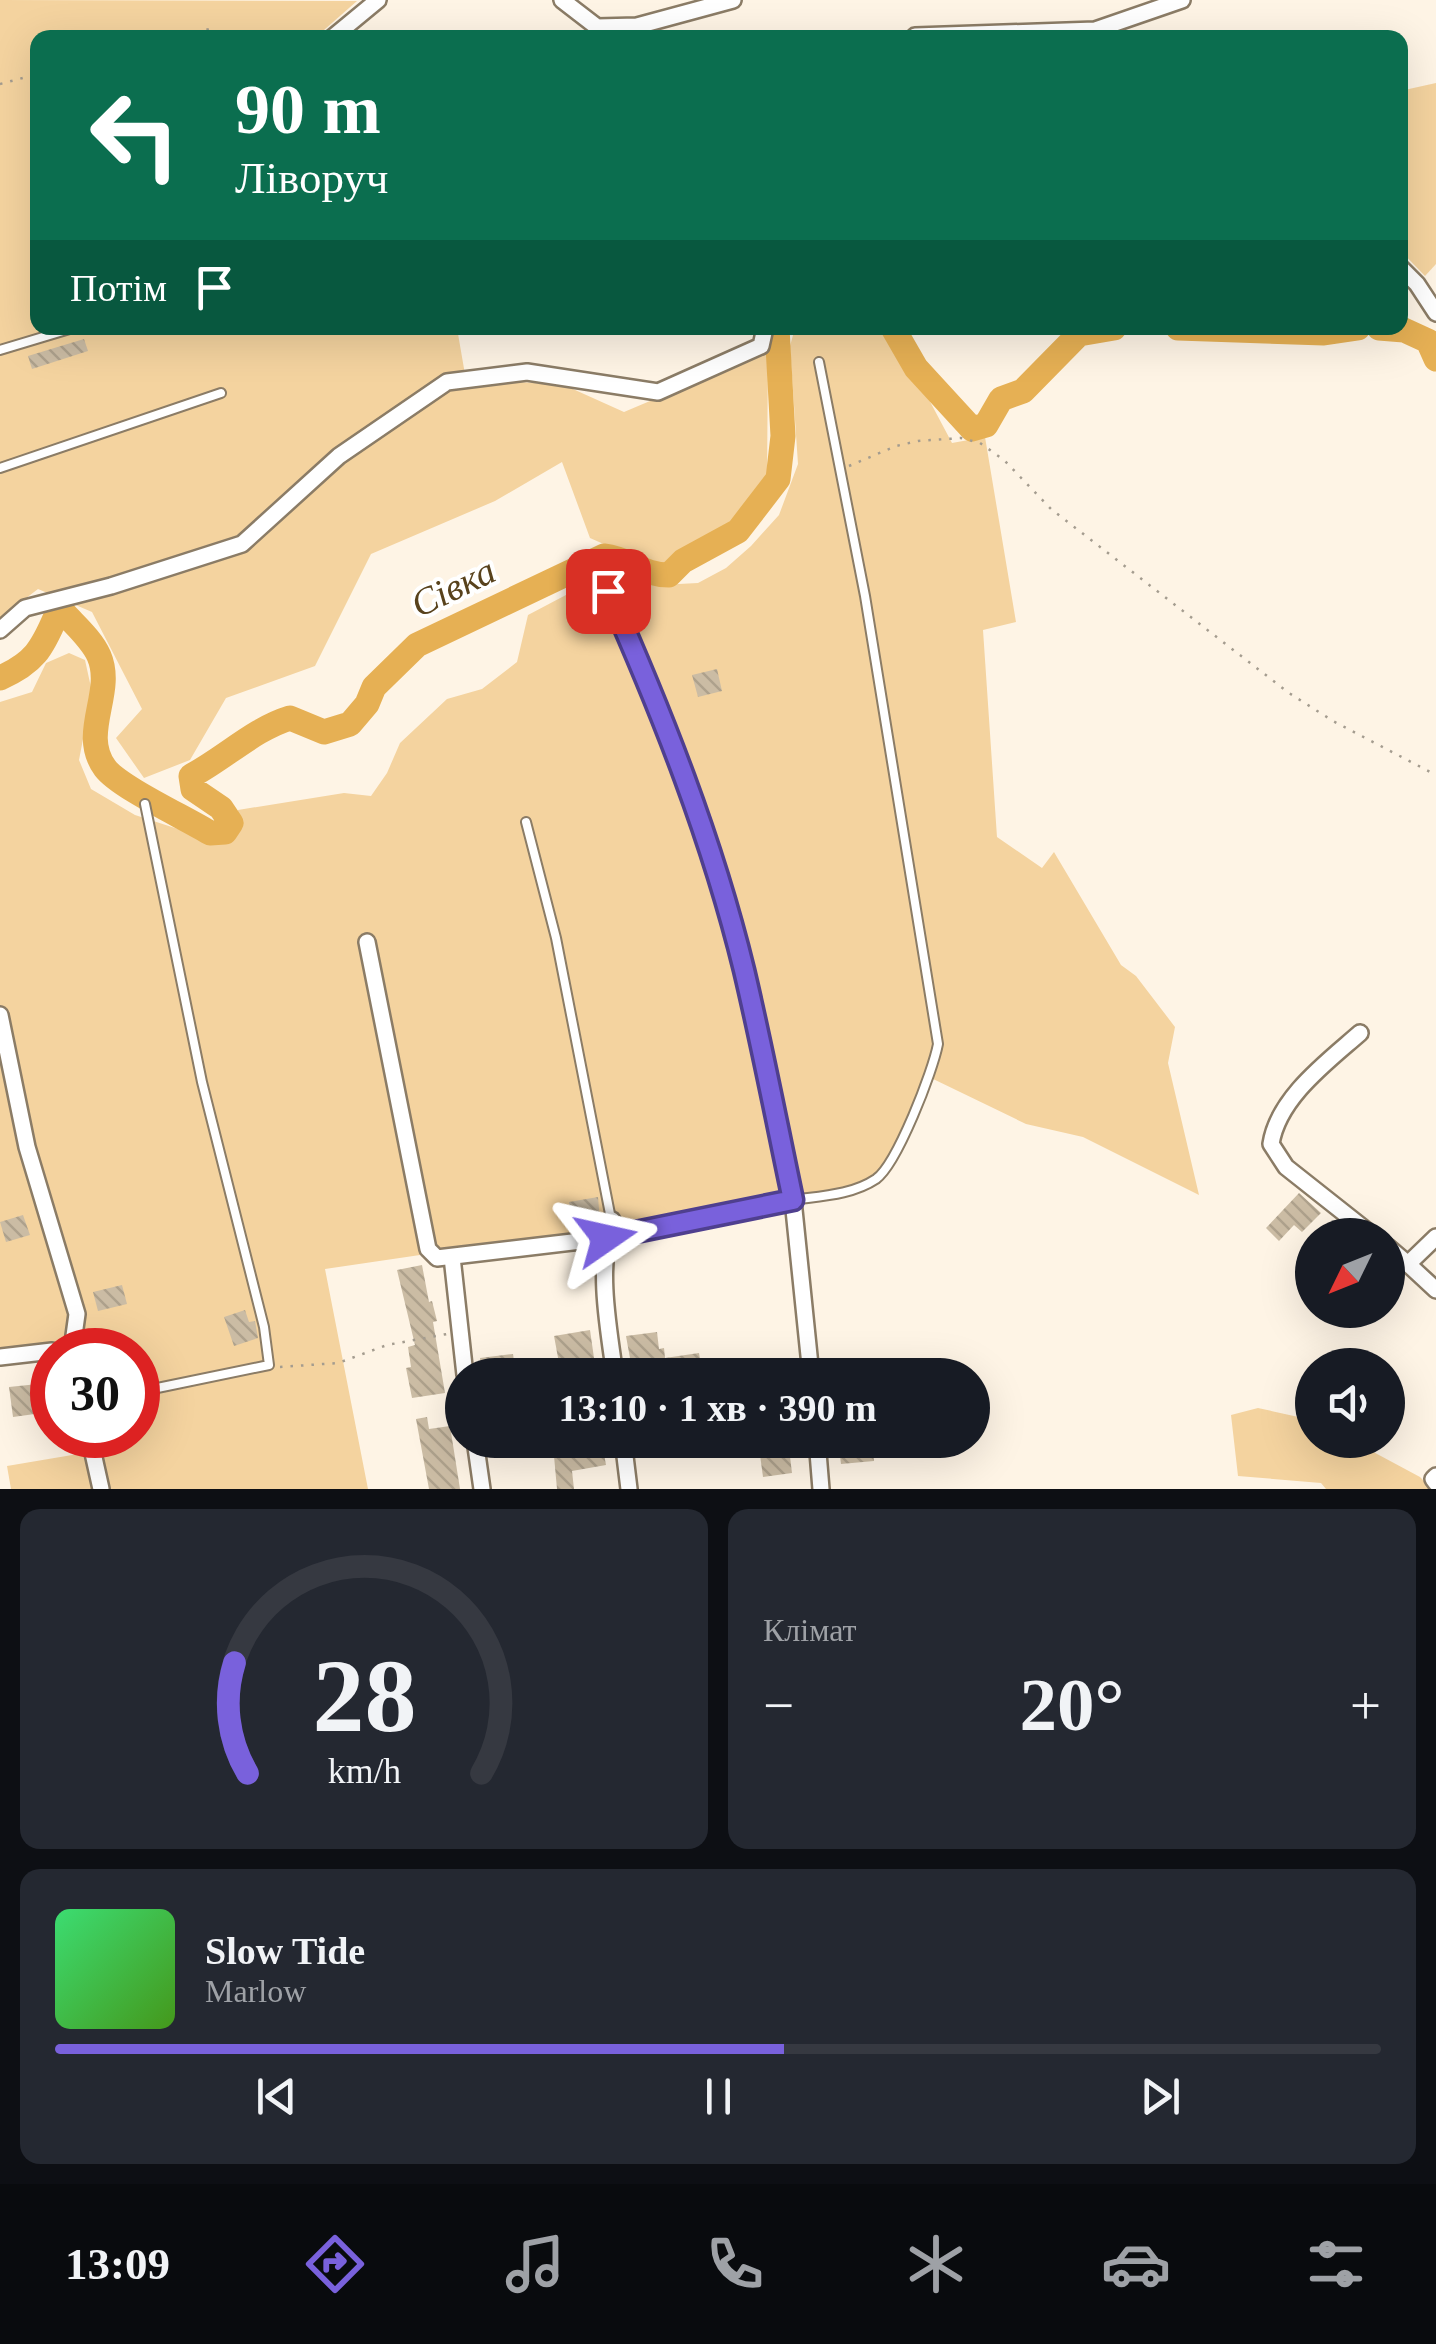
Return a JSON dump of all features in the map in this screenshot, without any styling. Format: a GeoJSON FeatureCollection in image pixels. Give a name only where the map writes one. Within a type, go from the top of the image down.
{"type":"FeatureCollection","features":[{"type":"Feature","properties":{"kind":"street"},"geometry":{"type":"LineString","coordinates":[[342,30],[378,0]]}},
{"type":"Feature","properties":{"kind":"street"},"geometry":{"type":"LineString","coordinates":[[562,0],[597,27],[637,26],[733,0]]}},
{"type":"Feature","properties":{"kind":"street"},"geometry":{"type":"LineString","coordinates":[[1095,30],[1182,0]]}},
{"type":"Feature","properties":{"kind":"street"},"geometry":{"type":"LineString","coordinates":[[1408,275],[1436,313]]}},
{"type":"Feature","properties":{"kind":"street"},"geometry":{"type":"LineString","coordinates":[[0,630],[25,608],[111,586],[242,544],[339,456],[446,382],[527,372],[658,392],[761,346],[764,335]]}},
{"type":"Feature","properties":{"kind":"street"},"geometry":{"type":"LineString","coordinates":[[367,942],[428,1248],[437,1258],[606,1238],[793,1200],[809,1358]]}},
{"type":"Feature","properties":{"kind":"street"},"geometry":{"type":"LineString","coordinates":[[0,1015],[28,1147],[77,1314],[75,1328]]}},
{"type":"Feature","properties":{"kind":"street"},"geometry":{"type":"LineString","coordinates":[[1350,1218],[1286,1167],[1270,1144],[1274,1126],[1312,1076],[1360,1033]]}},
{"type":"Feature","properties":{"kind":"street"},"geometry":{"type":"LineString","coordinates":[[612,1220],[606,1238],[613,1358]]}},
{"type":"Feature","properties":{"kind":"street"},"geometry":{"type":"LineString","coordinates":[[1408,1264],[1436,1237]]}},
{"type":"Feature","properties":{"kind":"street"},"geometry":{"type":"LineString","coordinates":[[452,1258],[464,1358]]}},
{"type":"Feature","properties":{"kind":"street"},"geometry":{"type":"LineString","coordinates":[[1405,1261],[1436,1290]]}},
{"type":"Feature","properties":{"kind":"street"},"geometry":{"type":"LineString","coordinates":[[0,1357],[30,1353]]}},
{"type":"Feature","properties":{"kind":"street"},"geometry":{"type":"LineString","coordinates":[[94,1458],[101,1489]]}},
{"type":"Feature","properties":{"kind":"street"},"geometry":{"type":"LineString","coordinates":[[478,1458],[482,1489]]}},
{"type":"Feature","properties":{"kind":"street"},"geometry":{"type":"LineString","coordinates":[[625,1458],[629,1489]]}},
{"type":"Feature","properties":{"kind":"street"},"geometry":{"type":"LineString","coordinates":[[818,1458],[821,1489]]}},
{"type":"Feature","properties":{"kind":"lane"},"geometry":{"type":"LineString","coordinates":[[0,350],[50,335]]}},
{"type":"Feature","properties":{"kind":"lane"},"geometry":{"type":"LineString","coordinates":[[608,591],[660,712],[716,870],[744,968],[793,1200],[856,1190],[880,1176],[891,1160],[933,1068],[938,1044],[865,596],[819,362]]}},
{"type":"Feature","properties":{"kind":"lane"},"geometry":{"type":"LineString","coordinates":[[0,468],[221,393]]}},
{"type":"Feature","properties":{"kind":"lane"},"geometry":{"type":"LineString","coordinates":[[145,804],[202,1082],[264,1327],[268,1365],[160,1387]]}},
{"type":"Feature","properties":{"kind":"lane"},"geometry":{"type":"LineString","coordinates":[[526,822],[556,938],[612,1220]]}},
{"type":"Feature","properties":{"kind":"path"},"geometry":{"type":"LineString","coordinates":[[0,84],[30,76]]}},
{"type":"Feature","properties":{"kind":"path"},"geometry":{"type":"LineString","coordinates":[[840,470],[918,441],[961,438],[980,442],[1004,460],[1051,509],[1289,694],[1348,730],[1436,775]]}},
{"type":"Feature","properties":{"kind":"path"},"geometry":{"type":"LineString","coordinates":[[268,1365],[297,1368],[338,1363],[388,1345],[460,1332]]}},
{"type":"Feature","properties":{"kind":"shaded area"},"geometry":{"type":"Polygon","coordinates":[[[0,0],[357,1],[324,30],[30,30],[30,335],[458,335],[467,386],[506,381],[564,385],[624,412],[768,351],[767,481],[720,534],[658,568],[590,538],[562,462],[495,501],[371,554],[315,666],[226,698],[190,760],[144,778],[116,738],[142,709],[92,612],[38,589],[0,618],[0,0]]]}},
{"type":"Feature","properties":{"kind":"shaded area"},"geometry":{"type":"Polygon","coordinates":[[[1436,83],[1436,264],[1425,276],[1408,258],[1408,89],[1436,83]]]}},
{"type":"Feature","properties":{"kind":"shaded area"},"geometry":{"type":"Polygon","coordinates":[[[793,335],[895,335],[952,443],[985,437],[1016,622],[983,630],[997,837],[1042,868],[1054,852],[1121,965],[1136,976],[1175,1027],[1168,1063],[1199,1195],[1083,1137],[1026,1124],[929,1077],[886,1170],[870,1185],[793,1200],[325,1269],[368,1489],[104,1489],[98,1458],[160,1458],[160,1328],[30,1328],[30,1348],[0,1354],[0,702],[32,692],[46,663],[69,653],[85,660],[92,692],[79,760],[91,789],[135,815],[218,842],[236,835],[238,810],[344,793],[371,796],[400,743],[447,699],[482,689],[517,662],[528,615],[602,576],[627,576],[659,585],[698,583],[726,568],[779,515],[798,464],[790,346],[793,335]]]}},
{"type":"Feature","properties":{"kind":"shaded area"},"geometry":{"type":"Polygon","coordinates":[[[1258,1408],[1295,1416],[1295,1458],[1385,1458],[1420,1477],[1432,1489],[1326,1489],[1321,1483],[1238,1476],[1231,1415],[1258,1408]]]}},
{"type":"Feature","properties":{"kind":"shaded area"},"geometry":{"type":"Polygon","coordinates":[[[54,1458],[85,1458],[92,1489],[11,1489],[7,1466],[54,1458]]]}},
{"type":"Feature","properties":{"kind":"building"},"geometry":{"type":"Polygon","coordinates":[[[84,339],[88,351],[32,369],[28,356],[84,339]]]}},
{"type":"Feature","properties":{"kind":"building"},"geometry":{"type":"Polygon","coordinates":[[[717,669],[722,691],[698,697],[692,675],[717,669]]]}},
{"type":"Feature","properties":{"kind":"building"},"geometry":{"type":"Polygon","coordinates":[[[1299,1193],[1321,1213],[1316,1218],[1295,1218],[1295,1226],[1279,1241],[1266,1228],[1299,1193]]]}},
{"type":"Feature","properties":{"kind":"building"},"geometry":{"type":"Polygon","coordinates":[[[598,1197],[600,1221],[573,1226],[569,1202],[598,1197]]]}},
{"type":"Feature","properties":{"kind":"building"},"geometry":{"type":"Polygon","coordinates":[[[23,1215],[30,1235],[6,1242],[0,1222],[23,1215]]]}},
{"type":"Feature","properties":{"kind":"building"},"geometry":{"type":"Polygon","coordinates":[[[422,1265],[437,1321],[433,1322],[445,1393],[412,1398],[406,1368],[411,1367],[408,1347],[415,1345],[397,1270],[422,1265]]]}},
{"type":"Feature","properties":{"kind":"building"},"geometry":{"type":"Polygon","coordinates":[[[122,1285],[127,1304],[98,1311],[93,1292],[122,1285]]]}},
{"type":"Feature","properties":{"kind":"building"},"geometry":{"type":"Polygon","coordinates":[[[245,1310],[249,1322],[255,1321],[258,1338],[234,1346],[224,1317],[245,1310]]]}},
{"type":"Feature","properties":{"kind":"building"},"geometry":{"type":"Polygon","coordinates":[[[590,1330],[594,1358],[558,1358],[554,1336],[590,1330]]]}},
{"type":"Feature","properties":{"kind":"building"},"geometry":{"type":"Polygon","coordinates":[[[657,1332],[659,1349],[664,1348],[665,1358],[630,1358],[626,1336],[657,1332]]]}},
{"type":"Feature","properties":{"kind":"building"},"geometry":{"type":"Polygon","coordinates":[[[699,1353],[700,1358],[665,1358],[699,1353]]]}},
{"type":"Feature","properties":{"kind":"building"},"geometry":{"type":"Polygon","coordinates":[[[513,1354],[514,1358],[480,1358],[513,1354]]]}},
{"type":"Feature","properties":{"kind":"building"},"geometry":{"type":"Polygon","coordinates":[[[30,1385],[30,1415],[13,1417],[9,1387],[30,1385]]]}},
{"type":"Feature","properties":{"kind":"building"},"geometry":{"type":"Polygon","coordinates":[[[427,1417],[429,1429],[445,1427],[445,1458],[455,1458],[460,1489],[429,1489],[416,1419],[427,1417]]]}},
{"type":"Feature","properties":{"kind":"building"},"geometry":{"type":"Polygon","coordinates":[[[554,1458],[605,1458],[606,1465],[572,1471],[574,1489],[557,1489],[554,1458]]]}},
{"type":"Feature","properties":{"kind":"building"},"geometry":{"type":"Polygon","coordinates":[[[760,1458],[790,1458],[792,1473],[763,1477],[760,1458]]]}},
{"type":"Feature","properties":{"kind":"building"},"geometry":{"type":"Polygon","coordinates":[[[840,1458],[874,1458],[874,1461],[841,1464],[840,1458]]]}},
{"type":"Feature","properties":{"kind":"waterway","name":"Сівка"},"geometry":{"type":"LineString","coordinates":[[1408,332],[1428,341],[1436,359]]}},
{"type":"Feature","properties":{"kind":"waterway","name":"Сівка"},"geometry":{"type":"LineString","coordinates":[[0,678],[29,660],[56,616],[65,614],[92,644],[103,670],[95,741],[105,768],[138,793],[210,833],[225,832],[231,823],[221,808],[193,789],[191,776],[264,729],[290,718],[324,732],[350,724],[367,704],[374,687],[417,645],[604,556],[669,575],[683,561],[738,531],[778,479],[783,436],[777,335]]}},
{"type":"Feature","properties":{"kind":"waterway","name":"Сівка"},"geometry":{"type":"LineString","coordinates":[[897,335],[916,368],[972,429],[986,425],[1001,399],[1023,391],[1078,335]]}},
{"type":"Feature","properties":{"kind":"route"},"geometry":{"type":"LineString","coordinates":[[606,1238],[793,1200],[744,968],[716,870],[660,712],[608,591]]}}]}
